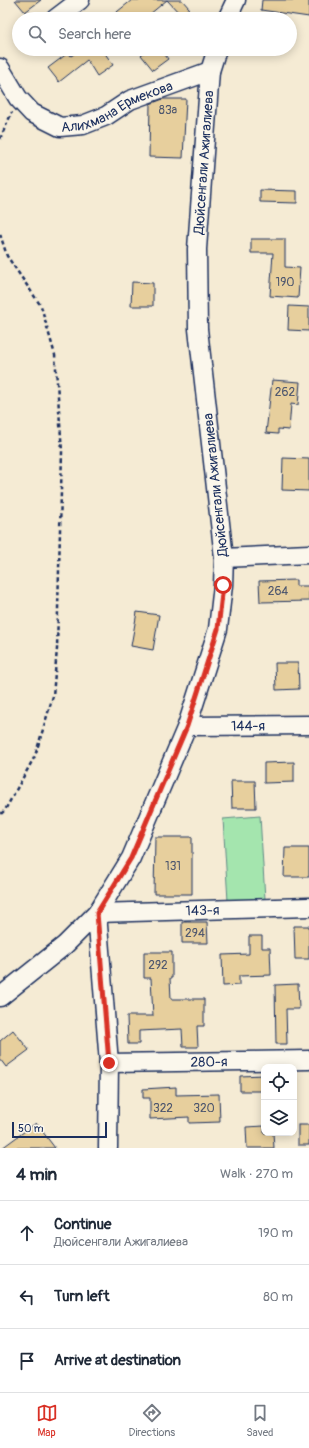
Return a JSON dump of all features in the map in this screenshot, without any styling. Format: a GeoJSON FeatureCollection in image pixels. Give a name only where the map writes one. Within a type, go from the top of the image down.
{"type":"FeatureCollection","features":[{"type":"Feature","properties":{"kind":"street"},"geometry":{"type":"LineString","coordinates":[[64,12],[80,0]]}},
{"type":"Feature","properties":{"kind":"street"},"geometry":{"type":"LineString","coordinates":[[230,12],[236,0]]}},
{"type":"Feature","properties":{"kind":"street","name":"Дюйсенгали Ажигалиева"},"geometry":{"type":"LineString","coordinates":[[0,997],[65,945],[97,913],[131,858],[187,726],[218,629],[223,585],[224,558],[198,329],[196,248],[210,71],[215,56]]}},
{"type":"Feature","properties":{"kind":"street","name":"Алихмана Ермекова"},"geometry":{"type":"LineString","coordinates":[[0,68],[18,98],[32,113],[60,127],[84,125],[106,116],[130,100],[210,71]]}},
{"type":"Feature","properties":{"kind":"street"},"geometry":{"type":"LineString","coordinates":[[224,558],[309,554]]}},
{"type":"Feature","properties":{"kind":"street","name":"144-я"},"geometry":{"type":"LineString","coordinates":[[187,726],[309,725]]}},
{"type":"Feature","properties":{"kind":"street","name":"143-я"},"geometry":{"type":"LineString","coordinates":[[97,913],[309,907]]}},
{"type":"Feature","properties":{"kind":"street"},"geometry":{"type":"LineString","coordinates":[[97,913],[109,1063],[108,1148]]}},
{"type":"Feature","properties":{"kind":"street","name":"280-я"},"geometry":{"type":"LineString","coordinates":[[109,1063],[309,1060]]}},
{"type":"Feature","properties":{"kind":"path"},"geometry":{"type":"LineString","coordinates":[[0,139],[18,98]]}},
{"type":"Feature","properties":{"kind":"path"},"geometry":{"type":"LineString","coordinates":[[0,234],[7,256],[41,306],[55,355],[62,451],[57,649],[53,696],[35,756],[5,810],[0,815]]}},
{"type":"Feature","properties":{"kind":"green space"},"geometry":{"type":"Polygon","coordinates":[[[260,816],[265,899],[228,901],[223,819],[260,816]]]}},
{"type":"Feature","properties":{"kind":"building"},"geometry":{"type":"Polygon","coordinates":[[[15,0],[41,0],[25,12],[15,0]]]}},
{"type":"Feature","properties":{"kind":"building"},"geometry":{"type":"Polygon","coordinates":[[[132,0],[167,0],[152,12],[117,12],[132,0]]]}},
{"type":"Feature","properties":{"kind":"building"},"geometry":{"type":"Polygon","coordinates":[[[167,0],[182,0],[189,8],[184,12],[178,12],[167,0]]]}},
{"type":"Feature","properties":{"kind":"building"},"geometry":{"type":"Polygon","coordinates":[[[262,0],[309,0],[309,17],[297,15],[297,12],[275,12],[261,10],[262,0]]]}},
{"type":"Feature","properties":{"kind":"building"},"geometry":{"type":"Polygon","coordinates":[[[64,56],[107,56],[113,65],[97,76],[87,60],[59,82],[48,68],[64,56]]]}},
{"type":"Feature","properties":{"kind":"building"},"geometry":{"type":"Polygon","coordinates":[[[142,56],[166,56],[168,59],[153,70],[142,56]]]}},
{"type":"Feature","properties":{"kind":"building"},"geometry":{"type":"Polygon","coordinates":[[[163,99],[186,99],[183,158],[149,157],[150,104],[163,99]]]}},
{"type":"Feature","properties":{"kind":"building"},"geometry":{"type":"Polygon","coordinates":[[[260,190],[297,191],[297,203],[260,202],[260,190]]]}},
{"type":"Feature","properties":{"kind":"building"},"geometry":{"type":"Polygon","coordinates":[[[251,239],[285,239],[285,267],[300,268],[298,298],[270,296],[273,253],[251,253],[251,239]]]}},
{"type":"Feature","properties":{"kind":"building"},"geometry":{"type":"Polygon","coordinates":[[[132,282],[153,283],[153,306],[131,306],[132,282]]]}},
{"type":"Feature","properties":{"kind":"building"},"geometry":{"type":"Polygon","coordinates":[[[289,306],[309,307],[309,331],[288,330],[289,306]]]}},
{"type":"Feature","properties":{"kind":"building"},"geometry":{"type":"Polygon","coordinates":[[[272,380],[300,382],[298,405],[291,404],[289,430],[278,429],[278,434],[266,433],[272,380]]]}},
{"type":"Feature","properties":{"kind":"building"},"geometry":{"type":"Polygon","coordinates":[[[283,458],[309,459],[309,491],[282,490],[283,458]]]}},
{"type":"Feature","properties":{"kind":"building"},"geometry":{"type":"Polygon","coordinates":[[[296,580],[296,586],[309,586],[309,601],[260,602],[259,581],[296,580]]]}},
{"type":"Feature","properties":{"kind":"building"},"geometry":{"type":"Polygon","coordinates":[[[137,612],[159,615],[153,650],[131,646],[137,612]]]}},
{"type":"Feature","properties":{"kind":"building"},"geometry":{"type":"Polygon","coordinates":[[[275,663],[298,663],[299,689],[276,690],[275,663]]]}},
{"type":"Feature","properties":{"kind":"building"},"geometry":{"type":"Polygon","coordinates":[[[294,762],[294,782],[264,783],[264,763],[294,762]]]}},
{"type":"Feature","properties":{"kind":"building"},"geometry":{"type":"Polygon","coordinates":[[[231,781],[255,781],[256,808],[232,808],[231,781]]]}},
{"type":"Feature","properties":{"kind":"building"},"geometry":{"type":"Polygon","coordinates":[[[155,837],[192,837],[192,894],[154,894],[155,837]]]}},
{"type":"Feature","properties":{"kind":"building"},"geometry":{"type":"Polygon","coordinates":[[[285,848],[309,848],[309,877],[284,877],[285,848]]]}},
{"type":"Feature","properties":{"kind":"building"},"geometry":{"type":"Polygon","coordinates":[[[182,922],[207,922],[208,943],[182,943],[182,922]]]}},
{"type":"Feature","properties":{"kind":"building"},"geometry":{"type":"Polygon","coordinates":[[[294,926],[309,926],[309,959],[295,959],[294,926]]]}},
{"type":"Feature","properties":{"kind":"building"},"geometry":{"type":"Polygon","coordinates":[[[249,936],[262,936],[262,948],[270,948],[271,975],[239,976],[239,985],[223,986],[222,955],[249,954],[249,936]]]}},
{"type":"Feature","properties":{"kind":"building"},"geometry":{"type":"Polygon","coordinates":[[[144,952],[172,952],[172,978],[170,978],[171,999],[204,999],[204,1026],[197,1026],[198,1047],[183,1047],[182,1029],[139,1031],[139,1044],[128,1044],[127,1016],[153,1016],[151,978],[144,978],[144,952]]]}},
{"type":"Feature","properties":{"kind":"building"},"geometry":{"type":"Polygon","coordinates":[[[298,984],[299,1009],[286,1009],[287,1044],[276,1044],[275,985],[298,984]]]}},
{"type":"Feature","properties":{"kind":"building"},"geometry":{"type":"Polygon","coordinates":[[[13,1030],[29,1050],[6,1067],[0,1059],[0,1041],[13,1030]]]}},
{"type":"Feature","properties":{"kind":"building"},"geometry":{"type":"Polygon","coordinates":[[[261,1075],[261,1091],[240,1091],[240,1076],[261,1075]]]}},
{"type":"Feature","properties":{"kind":"building"},"geometry":{"type":"Polygon","coordinates":[[[176,1087],[176,1095],[219,1094],[220,1122],[189,1123],[189,1117],[150,1119],[150,1098],[143,1098],[143,1089],[176,1087]]]}},
{"type":"Feature","properties":{"kind":"building"},"geometry":{"type":"Polygon","coordinates":[[[36,1123],[55,1148],[2,1148],[36,1123]]]}},
{"type":"Feature","properties":{"kind":"building"},"geometry":{"type":"Polygon","coordinates":[[[298,1125],[309,1125],[309,1145],[298,1145],[298,1125]]]}},
{"type":"Feature","properties":{"kind":"building"},"geometry":{"type":"Polygon","coordinates":[[[261,1126],[261,1136],[273,1136],[274,1148],[247,1148],[246,1127],[261,1126]]]}},
{"type":"Feature","properties":{"kind":"route"},"geometry":{"type":"LineString","coordinates":[[109,1063],[97,913],[131,858],[187,726],[218,629],[223,585]]}}]}
